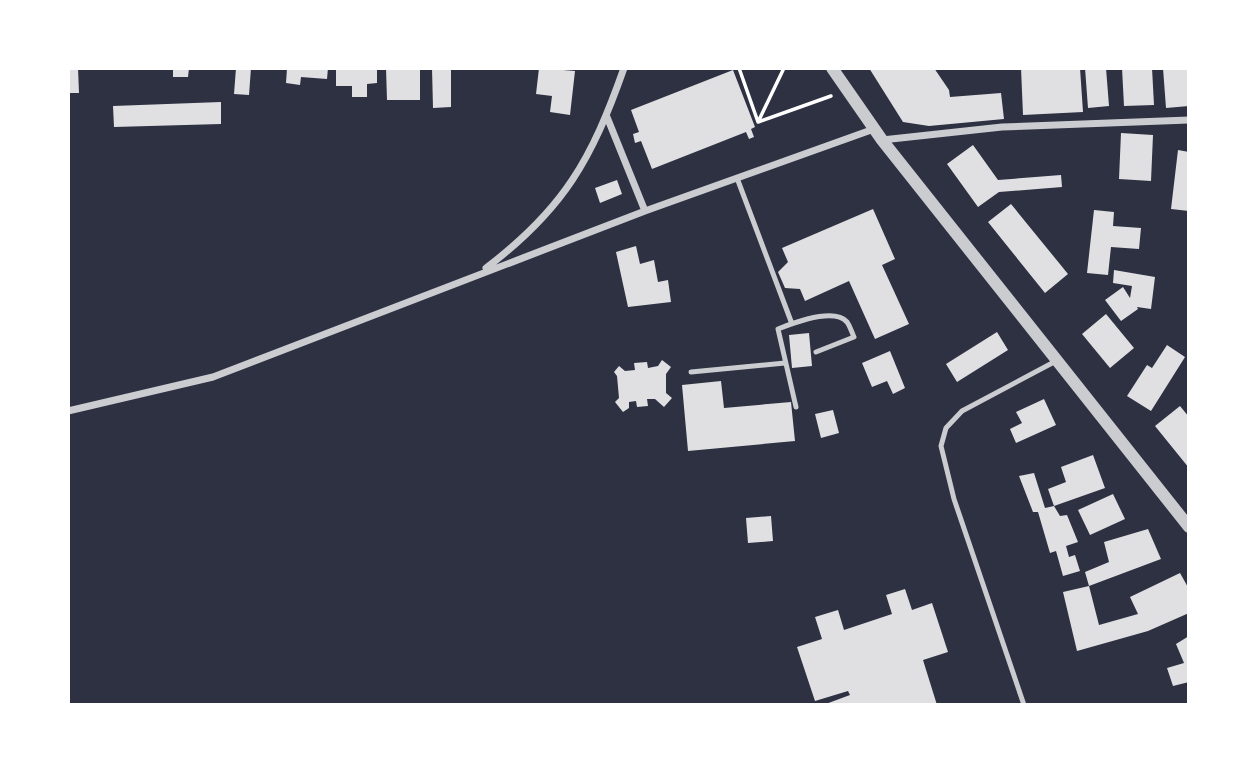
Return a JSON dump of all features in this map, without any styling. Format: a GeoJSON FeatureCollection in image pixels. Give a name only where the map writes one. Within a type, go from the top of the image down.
{"type":"FeatureCollection","features":[{"type":"Feature","properties":{"kind":"street"},"geometry":{"type":"LineString","coordinates":[[477,274],[519,242],[561,198],[592,150],[624,68]]}},
{"type":"Feature","properties":{"kind":"street"},"geometry":{"type":"LineString","coordinates":[[832,68],[882,140],[1189,527]]}},
{"type":"Feature","properties":{"kind":"street"},"geometry":{"type":"LineString","coordinates":[[607,117],[645,211]]}},
{"type":"Feature","properties":{"kind":"street"},"geometry":{"type":"LineString","coordinates":[[882,140],[1002,127],[1189,120]]}},
{"type":"Feature","properties":{"kind":"street"},"geometry":{"type":"LineString","coordinates":[[68,411],[213,377],[477,274],[874,129]]}},
{"type":"Feature","properties":{"kind":"lane"},"geometry":{"type":"LineString","coordinates":[[737,178],[792,324]]}},
{"type":"Feature","properties":{"kind":"lane"},"geometry":{"type":"LineString","coordinates":[[796,407],[778,329],[830,316],[840,317],[848,323],[854,337],[816,352]]}},
{"type":"Feature","properties":{"kind":"lane"},"geometry":{"type":"LineString","coordinates":[[1024,705],[954,499],[941,446],[946,428],[961,411],[1056,362]]}},
{"type":"Feature","properties":{"kind":"lane"},"geometry":{"type":"LineString","coordinates":[[691,372],[785,363]]}},
{"type":"Feature","properties":{"kind":"path"},"geometry":{"type":"LineString","coordinates":[[739,68],[758,122]]}},
{"type":"Feature","properties":{"kind":"path"},"geometry":{"type":"LineString","coordinates":[[758,122],[784,68]]}},
{"type":"Feature","properties":{"kind":"path"},"geometry":{"type":"LineString","coordinates":[[758,122],[846,90]]}},
{"type":"Feature","properties":{"kind":"building"},"geometry":{"type":"Polygon","coordinates":[[[68,68],[78,68],[79,93],[68,93],[68,68]]]}},
{"type":"Feature","properties":{"kind":"building"},"geometry":{"type":"Polygon","coordinates":[[[173,68],[189,68],[188,77],[173,77],[173,68]]]}},
{"type":"Feature","properties":{"kind":"building"},"geometry":{"type":"Polygon","coordinates":[[[236,68],[251,68],[249,95],[234,94],[236,68]]]}},
{"type":"Feature","properties":{"kind":"building"},"geometry":{"type":"Polygon","coordinates":[[[287,68],[328,68],[327,79],[301,77],[300,85],[286,83],[287,68]]]}},
{"type":"Feature","properties":{"kind":"building"},"geometry":{"type":"Polygon","coordinates":[[[336,68],[377,68],[377,83],[367,84],[367,97],[352,97],[352,86],[336,86],[336,68]]]}},
{"type":"Feature","properties":{"kind":"building"},"geometry":{"type":"Polygon","coordinates":[[[386,68],[420,68],[420,100],[387,100],[386,68]]]}},
{"type":"Feature","properties":{"kind":"building"},"geometry":{"type":"Polygon","coordinates":[[[432,68],[451,68],[451,107],[433,108],[432,68]]]}},
{"type":"Feature","properties":{"kind":"building"},"geometry":{"type":"Polygon","coordinates":[[[539,68],[575,71],[570,115],[550,112],[552,96],[536,94],[539,68]]]}},
{"type":"Feature","properties":{"kind":"building"},"geometry":{"type":"Polygon","coordinates":[[[869,68],[934,68],[949,90],[950,97],[1001,93],[1004,119],[929,126],[903,122],[869,68]]]}},
{"type":"Feature","properties":{"kind":"building"},"geometry":{"type":"Polygon","coordinates":[[[1021,68],[1080,68],[1083,112],[1023,115],[1021,68]]]}},
{"type":"Feature","properties":{"kind":"building"},"geometry":{"type":"Polygon","coordinates":[[[1085,68],[1106,68],[1109,106],[1088,108],[1085,68]]]}},
{"type":"Feature","properties":{"kind":"building"},"geometry":{"type":"Polygon","coordinates":[[[1122,68],[1152,68],[1154,105],[1124,106],[1122,68]]]}},
{"type":"Feature","properties":{"kind":"building"},"geometry":{"type":"Polygon","coordinates":[[[1163,68],[1189,68],[1189,106],[1166,108],[1163,68]]]}},
{"type":"Feature","properties":{"kind":"building"},"geometry":{"type":"Polygon","coordinates":[[[733,70],[755,127],[751,129],[754,137],[749,139],[746,132],[652,169],[641,141],[635,143],[633,134],[639,132],[631,110],[733,70]]]}},
{"type":"Feature","properties":{"kind":"building"},"geometry":{"type":"Polygon","coordinates":[[[221,102],[221,124],[114,127],[113,106],[221,102]]]}},
{"type":"Feature","properties":{"kind":"building"},"geometry":{"type":"Polygon","coordinates":[[[1121,133],[1153,135],[1151,181],[1119,179],[1121,133]]]}},
{"type":"Feature","properties":{"kind":"building"},"geometry":{"type":"Polygon","coordinates":[[[973,145],[998,180],[1061,175],[1062,187],[999,192],[978,207],[947,164],[973,145]]]}},
{"type":"Feature","properties":{"kind":"building"},"geometry":{"type":"Polygon","coordinates":[[[1178,150],[1189,152],[1189,211],[1171,209],[1178,150]]]}},
{"type":"Feature","properties":{"kind":"building"},"geometry":{"type":"Polygon","coordinates":[[[617,180],[622,194],[600,203],[595,188],[617,180]]]}},
{"type":"Feature","properties":{"kind":"building"},"geometry":{"type":"Polygon","coordinates":[[[1011,204],[1068,274],[1045,293],[988,222],[1011,204]]]}},
{"type":"Feature","properties":{"kind":"building"},"geometry":{"type":"Polygon","coordinates":[[[873,209],[895,259],[882,265],[909,324],[875,339],[849,281],[805,301],[800,289],[785,288],[778,272],[788,262],[782,248],[873,209]]]}},
{"type":"Feature","properties":{"kind":"building"},"geometry":{"type":"Polygon","coordinates":[[[1094,210],[1114,212],[1113,226],[1141,228],[1139,249],[1111,247],[1108,275],[1087,273],[1094,210]]]}},
{"type":"Feature","properties":{"kind":"building"},"geometry":{"type":"Polygon","coordinates":[[[636,246],[640,264],[654,260],[658,282],[668,280],[671,302],[628,307],[616,252],[636,246]]]}},
{"type":"Feature","properties":{"kind":"building"},"geometry":{"type":"Polygon","coordinates":[[[1114,270],[1155,277],[1151,309],[1137,307],[1138,309],[1121,321],[1105,300],[1123,287],[1130,298],[1132,286],[1113,283],[1114,270]]]}},
{"type":"Feature","properties":{"kind":"building"},"geometry":{"type":"Polygon","coordinates":[[[1106,314],[1134,348],[1110,368],[1082,334],[1106,314]]]}},
{"type":"Feature","properties":{"kind":"building"},"geometry":{"type":"Polygon","coordinates":[[[997,332],[1008,350],[957,382],[946,364],[997,332]]]}},
{"type":"Feature","properties":{"kind":"building"},"geometry":{"type":"Polygon","coordinates":[[[809,333],[812,366],[792,368],[789,335],[809,333]]]}},
{"type":"Feature","properties":{"kind":"building"},"geometry":{"type":"Polygon","coordinates":[[[1167,345],[1185,357],[1151,411],[1127,396],[1147,365],[1152,368],[1167,345]]]}},
{"type":"Feature","properties":{"kind":"building"},"geometry":{"type":"Polygon","coordinates":[[[890,351],[905,388],[893,394],[887,381],[872,387],[862,363],[890,351]]]}},
{"type":"Feature","properties":{"kind":"building"},"geometry":{"type":"Polygon","coordinates":[[[662,360],[671,367],[666,374],[666,393],[672,398],[664,407],[655,399],[647,399],[648,406],[637,407],[636,401],[629,402],[629,408],[623,412],[615,402],[619,398],[617,376],[614,372],[619,366],[625,371],[635,370],[634,363],[647,362],[648,368],[658,366],[662,360]]]}},
{"type":"Feature","properties":{"kind":"building"},"geometry":{"type":"Polygon","coordinates":[[[721,381],[724,408],[791,402],[795,441],[688,451],[682,385],[721,381]]]}},
{"type":"Feature","properties":{"kind":"building"},"geometry":{"type":"Polygon","coordinates":[[[1044,399],[1056,425],[1016,443],[1010,429],[1022,423],[1016,412],[1044,399]]]}},
{"type":"Feature","properties":{"kind":"building"},"geometry":{"type":"Polygon","coordinates":[[[1180,406],[1189,417],[1189,468],[1155,426],[1180,406]]]}},
{"type":"Feature","properties":{"kind":"building"},"geometry":{"type":"Polygon","coordinates":[[[833,410],[839,433],[821,438],[815,414],[833,410]]]}},
{"type":"Feature","properties":{"kind":"building"},"geometry":{"type":"Polygon","coordinates":[[[1093,455],[1105,488],[1054,506],[1048,489],[1066,482],[1061,467],[1093,455]]]}},
{"type":"Feature","properties":{"kind":"building"},"geometry":{"type":"Polygon","coordinates":[[[1034,473],[1045,508],[1054,506],[1060,516],[1067,515],[1078,542],[1066,546],[1069,557],[1075,555],[1080,571],[1063,576],[1056,551],[1050,553],[1038,512],[1033,512],[1019,476],[1034,473]]]}},
{"type":"Feature","properties":{"kind":"building"},"geometry":{"type":"Polygon","coordinates":[[[1113,494],[1125,519],[1090,535],[1078,510],[1113,494]]]}},
{"type":"Feature","properties":{"kind":"building"},"geometry":{"type":"Polygon","coordinates":[[[771,516],[773,541],[748,543],[746,518],[771,516]]]}},
{"type":"Feature","properties":{"kind":"building"},"geometry":{"type":"Polygon","coordinates":[[[1148,529],[1161,559],[1089,586],[1085,572],[1109,562],[1104,542],[1148,529]]]}},
{"type":"Feature","properties":{"kind":"building"},"geometry":{"type":"Polygon","coordinates":[[[1180,573],[1189,589],[1189,613],[1148,631],[1077,651],[1063,592],[1089,586],[1099,625],[1138,614],[1130,597],[1180,573]]]}},
{"type":"Feature","properties":{"kind":"building"},"geometry":{"type":"Polygon","coordinates":[[[905,589],[912,610],[932,603],[948,652],[923,660],[937,705],[823,705],[850,695],[848,691],[815,701],[797,647],[822,639],[815,617],[838,610],[844,630],[892,614],[886,595],[905,589]]]}},
{"type":"Feature","properties":{"kind":"building"},"geometry":{"type":"Polygon","coordinates":[[[1189,636],[1189,682],[1173,686],[1167,668],[1184,663],[1176,644],[1189,636]]]}}]}
